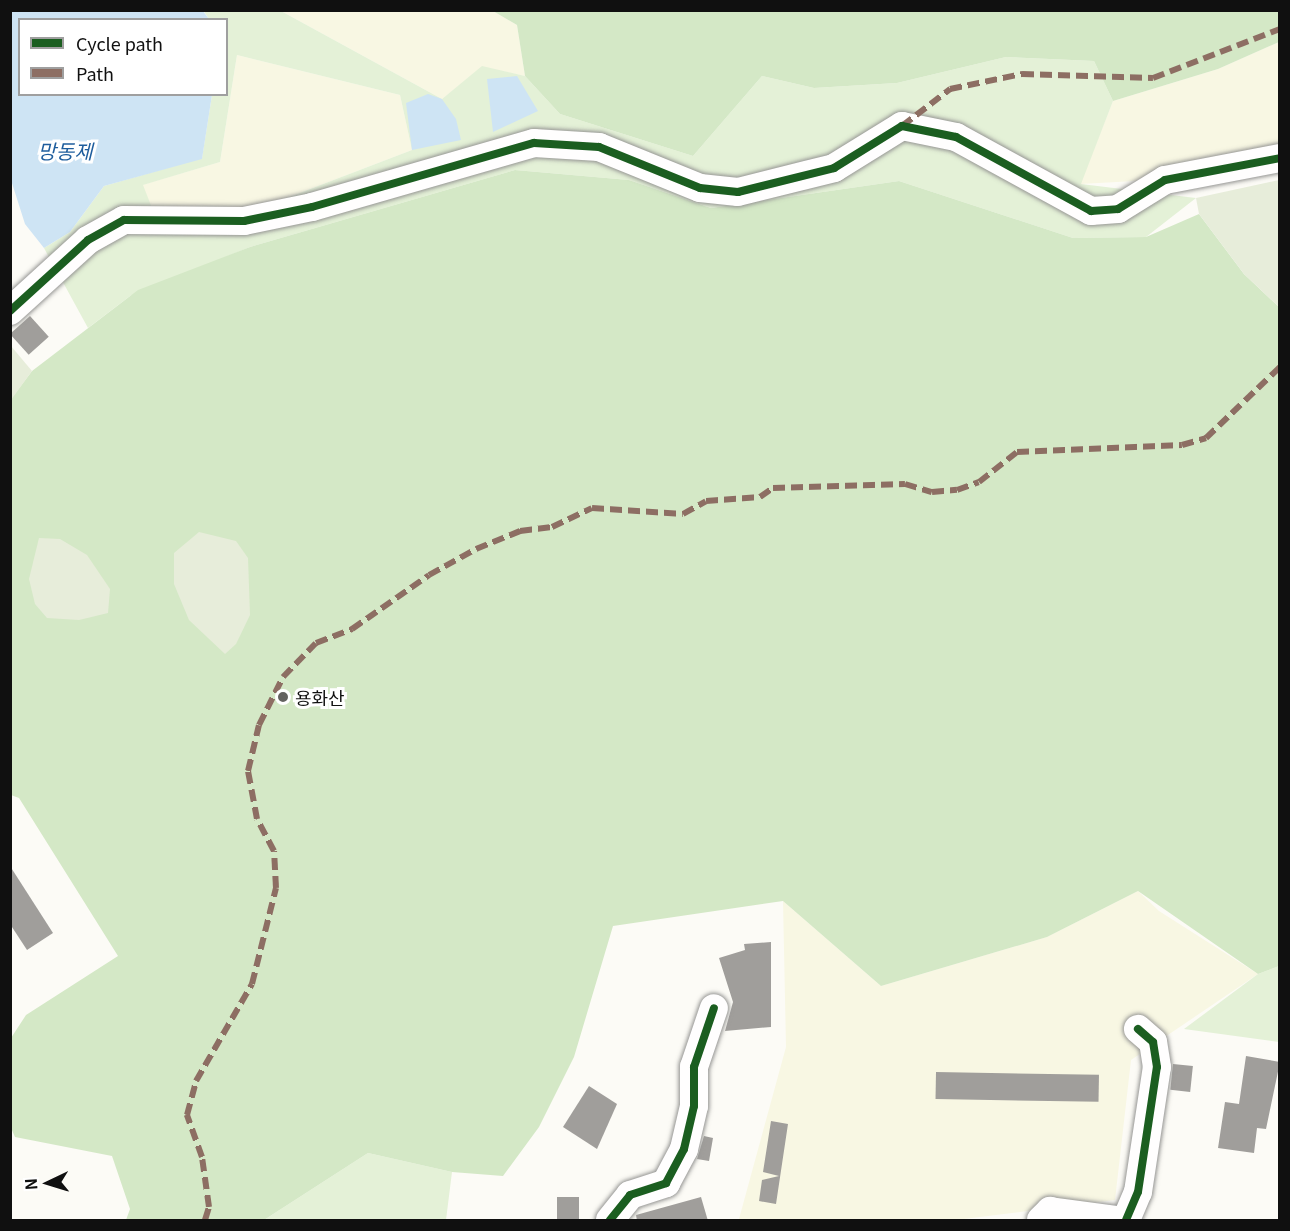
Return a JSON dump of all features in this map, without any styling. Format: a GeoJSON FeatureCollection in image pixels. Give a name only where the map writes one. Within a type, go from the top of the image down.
{"type":"FeatureCollection","features":[{"type":"Feature","properties":{"kind":"street"},"geometry":{"type":"LineString","coordinates":[[10,312],[88,240],[124,220],[244,221],[312,207],[534,143],[599,147],[700,188],[738,192],[834,168],[902,126],[956,137],[1091,211],[1118,209],[1165,180],[1280,158]]}},
{"type":"Feature","properties":{"kind":"street"},"geometry":{"type":"LineString","coordinates":[[610,1221],[630,1195],[666,1183],[684,1149],[694,1106],[694,1067],[714,1008]]}},
{"type":"Feature","properties":{"kind":"street"},"geometry":{"type":"LineString","coordinates":[[1126,1221],[1138,1192],[1156,1067],[1153,1042],[1138,1029]]}},
{"type":"Feature","properties":{"kind":"street"},"geometry":{"type":"LineString","coordinates":[[1041,1221],[1050,1211],[1117,1221]]}},
{"type":"Feature","properties":{"kind":"green space"},"geometry":{"type":"Polygon","coordinates":[[[203,10],[281,11],[442,99],[482,66],[525,76],[560,114],[693,156],[762,76],[814,88],[897,83],[1006,57],[1094,61],[1113,101],[1081,184],[1196,198],[1146,237],[1073,238],[899,181],[711,208],[629,180],[515,170],[250,247],[130,296],[88,328],[59,275],[125,232],[263,207],[412,150],[400,95],[237,55],[220,162],[143,185],[154,213],[51,261],[44,248],[70,232],[104,186],[202,158],[212,96],[228,96],[228,18],[208,18],[203,10]]]}},
{"type":"Feature","properties":{"kind":"green space"},"geometry":{"type":"Polygon","coordinates":[[[1279,10],[1279,42],[1218,69],[1113,101],[1094,61],[1006,57],[897,83],[814,88],[762,76],[693,156],[560,114],[525,76],[517,25],[493,11],[1279,10]]]}},
{"type":"Feature","properties":{"kind":"green space"},"geometry":{"type":"Polygon","coordinates":[[[281,11],[493,11],[517,25],[525,76],[482,67],[442,99],[281,11]]]}},
{"type":"Feature","properties":{"kind":"green space"},"geometry":{"type":"Polygon","coordinates":[[[1279,42],[1279,173],[1080,184],[1113,101],[1218,69],[1279,42]]]}},
{"type":"Feature","properties":{"kind":"green space"},"geometry":{"type":"Polygon","coordinates":[[[237,55],[400,95],[412,150],[263,207],[154,213],[142,185],[220,162],[237,55]]]}},
{"type":"Feature","properties":{"kind":"green space"},"geometry":{"type":"Polygon","coordinates":[[[515,170],[629,180],[711,208],[899,181],[1073,238],[1146,237],[1199,214],[1244,274],[1279,307],[1279,966],[1258,974],[1138,891],[1047,937],[881,986],[783,901],[613,926],[574,1057],[539,1127],[503,1176],[452,1172],[368,1153],[264,1220],[126,1220],[130,1209],[112,1156],[15,1137],[11,1128],[11,1038],[26,1015],[118,956],[19,798],[11,795],[10,400],[32,371],[138,290],[250,247],[515,170]]]}},
{"type":"Feature","properties":{"kind":"green space"},"geometry":{"type":"Polygon","coordinates":[[[1280,180],[1279,307],[1244,274],[1199,214],[1196,198],[1280,180]]]}},
{"type":"Feature","properties":{"kind":"green space"},"geometry":{"type":"Polygon","coordinates":[[[11,346],[32,371],[10,400],[11,346]]]}},
{"type":"Feature","properties":{"kind":"green space"},"geometry":{"type":"Polygon","coordinates":[[[199,532],[236,541],[248,558],[250,615],[236,644],[225,654],[189,620],[174,584],[174,553],[199,532]]]}},
{"type":"Feature","properties":{"kind":"green space"},"geometry":{"type":"Polygon","coordinates":[[[39,538],[60,539],[87,555],[110,589],[108,613],[79,620],[47,618],[35,604],[29,579],[39,538]]]}},
{"type":"Feature","properties":{"kind":"green space"},"geometry":{"type":"Polygon","coordinates":[[[1138,891],[1159,911],[1258,974],[1131,1060],[1115,1200],[956,1220],[739,1219],[786,1047],[783,901],[881,986],[1047,937],[1138,891]]]}},
{"type":"Feature","properties":{"kind":"green space"},"geometry":{"type":"Polygon","coordinates":[[[1279,966],[1279,1042],[1184,1029],[1258,974],[1279,966]]]}},
{"type":"Feature","properties":{"kind":"green space"},"geometry":{"type":"Polygon","coordinates":[[[368,1153],[452,1172],[446,1220],[264,1220],[368,1153]]]}},
{"type":"Feature","properties":{"kind":"water","name":"망동제"},"geometry":{"type":"Polygon","coordinates":[[[10,11],[203,11],[208,18],[18,18],[18,96],[212,96],[202,159],[104,186],[70,232],[44,248],[25,224],[11,180],[10,11]]]}},
{"type":"Feature","properties":{"kind":"water"},"geometry":{"type":"Polygon","coordinates":[[[517,76],[538,111],[493,132],[487,79],[517,76]]]}},
{"type":"Feature","properties":{"kind":"water"},"geometry":{"type":"Polygon","coordinates":[[[428,94],[442,99],[456,119],[461,140],[412,150],[406,103],[428,94]]]}},
{"type":"Feature","properties":{"kind":"building"},"geometry":{"type":"Polygon","coordinates":[[[30,316],[49,337],[29,355],[10,334],[30,316]]]}},
{"type":"Feature","properties":{"kind":"building"},"geometry":{"type":"Polygon","coordinates":[[[10,866],[53,933],[27,950],[10,924],[10,866]]]}},
{"type":"Feature","properties":{"kind":"building"},"geometry":{"type":"Polygon","coordinates":[[[771,942],[771,1027],[725,1031],[733,1002],[719,958],[745,950],[744,944],[771,942]]]}},
{"type":"Feature","properties":{"kind":"building"},"geometry":{"type":"Polygon","coordinates":[[[1246,1056],[1280,1062],[1266,1129],[1257,1128],[1254,1153],[1218,1148],[1225,1102],[1239,1104],[1246,1056]]]}},
{"type":"Feature","properties":{"kind":"building"},"geometry":{"type":"Polygon","coordinates":[[[1173,1064],[1193,1066],[1190,1092],[1170,1090],[1173,1064]]]}},
{"type":"Feature","properties":{"kind":"building"},"geometry":{"type":"Polygon","coordinates":[[[936,1072],[1099,1075],[1099,1102],[936,1099],[936,1072]]]}},
{"type":"Feature","properties":{"kind":"building"},"geometry":{"type":"Polygon","coordinates":[[[589,1086],[617,1104],[597,1149],[563,1127],[589,1086]]]}},
{"type":"Feature","properties":{"kind":"building"},"geometry":{"type":"Polygon","coordinates":[[[771,1121],[788,1124],[776,1204],[759,1201],[762,1180],[779,1176],[763,1172],[771,1121]]]}},
{"type":"Feature","properties":{"kind":"building"},"geometry":{"type":"Polygon","coordinates":[[[704,1136],[713,1138],[709,1161],[697,1159],[704,1136]]]}},
{"type":"Feature","properties":{"kind":"building"},"geometry":{"type":"Polygon","coordinates":[[[557,1197],[579,1197],[579,1220],[557,1220],[557,1197]]]}},
{"type":"Feature","properties":{"kind":"building"},"geometry":{"type":"Polygon","coordinates":[[[701,1197],[708,1221],[637,1221],[636,1215],[701,1197]]]}},
{"type":"Feature","properties":{"kind":"marked path"},"geometry":{"type":"LineString","coordinates":[[902,126],[950,89],[1022,74],[1153,78],[1280,29]]}},
{"type":"Feature","properties":{"kind":"marked path"},"geometry":{"type":"LineString","coordinates":[[205,1220],[209,1207],[202,1157],[187,1115],[196,1081],[252,984],[276,888],[274,851],[257,819],[248,771],[259,725],[283,677],[316,643],[352,629],[429,575],[476,549],[520,531],[552,527],[592,508],[683,514],[706,501],[760,497],[773,488],[905,484],[932,492],[957,490],[979,482],[1017,452],[1182,445],[1206,438],[1280,367]]}},
{"type":"Feature","properties":{"kind":"cycle path"},"geometry":{"type":"LineString","coordinates":[[10,311],[88,240],[124,220],[244,221],[312,207],[534,143],[599,147],[700,188],[738,192],[834,168],[902,126],[956,137],[1091,211],[1118,209],[1165,180],[1280,158]]}},
{"type":"Feature","properties":{"kind":"cycle path"},"geometry":{"type":"LineString","coordinates":[[610,1220],[630,1195],[666,1183],[684,1149],[694,1106],[694,1067],[714,1008]]}},
{"type":"Feature","properties":{"kind":"cycle path"},"geometry":{"type":"LineString","coordinates":[[1126,1220],[1138,1192],[1157,1067],[1153,1042],[1138,1029]]}},
{"type":"Feature","properties":{"kind":"place","name":"용화산"},"geometry":{"type":"Point","coordinates":[283,697]}}]}
